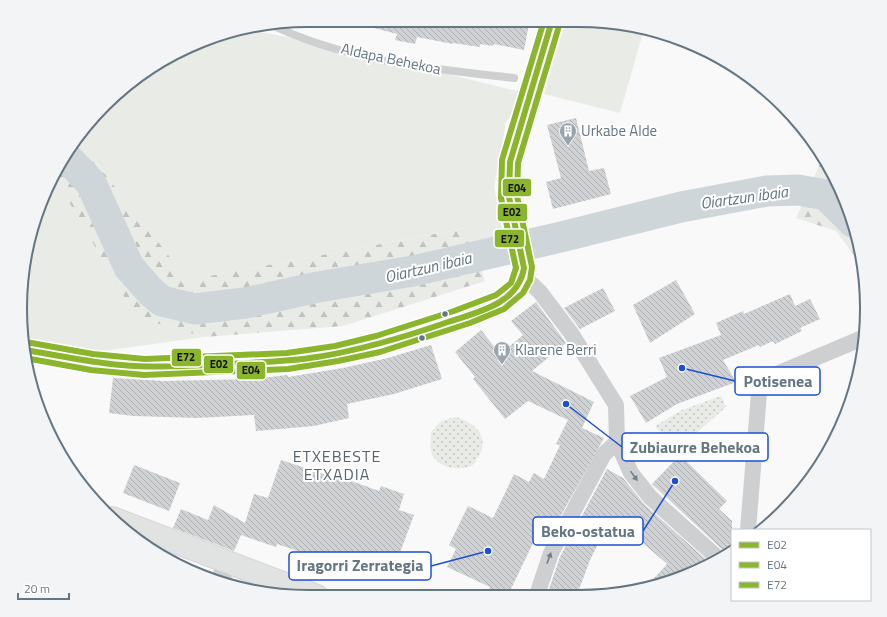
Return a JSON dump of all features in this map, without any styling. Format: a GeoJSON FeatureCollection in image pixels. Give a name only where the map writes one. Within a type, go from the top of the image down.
{"type":"FeatureCollection","features":[{"type":"Feature","properties":{"kind":"street"},"geometry":{"type":"LineString","coordinates":[[30,351],[93,362],[133,366],[191,366],[296,360],[361,348],[429,329],[476,312],[506,298],[518,288],[524,277],[524,268],[514,227],[509,197],[510,162],[550,27]]}},
{"type":"Feature","properties":{"kind":"street"},"geometry":{"type":"LineString","coordinates":[[524,277],[540,292],[571,333],[616,405],[617,442],[631,473],[650,497],[714,555]]}},
{"type":"Feature","properties":{"kind":"street"},"geometry":{"type":"LineString","coordinates":[[748,529],[760,381],[858,340]]}},
{"type":"Feature","properties":{"kind":"street"},"geometry":{"type":"LineString","coordinates":[[539,590],[551,553],[604,454],[617,442]]}},
{"type":"Feature","properties":{"kind":"street"},"geometry":{"type":"LineString","coordinates":[[128,524],[224,561],[261,583],[286,589]]}},
{"type":"Feature","properties":{"kind":"street"},"geometry":{"type":"LineString","coordinates":[[222,576],[221,574],[224,561]]}},
{"type":"Feature","properties":{"kind":"lane","name":"Aldapa Behekoa"},"geometry":{"type":"LineString","coordinates":[[280,29],[310,41],[366,56],[446,71],[514,78]]}},
{"type":"Feature","properties":{"kind":"green space"},"geometry":{"type":"Polygon","coordinates":[[[564,27],[615,29],[642,35],[620,113],[544,94],[564,27]]]}},
{"type":"Feature","properties":{"kind":"green space"},"geometry":{"type":"Polygon","coordinates":[[[257,32],[315,42],[530,94],[506,122],[494,187],[504,239],[473,246],[466,228],[188,280],[80,143],[109,109],[137,85],[152,74],[184,56],[218,42],[257,32]]]}},
{"type":"Feature","properties":{"kind":"green space"},"geometry":{"type":"Polygon","coordinates":[[[80,143],[188,280],[467,228],[485,281],[343,326],[204,337],[136,317],[57,182],[80,143]]]}},
{"type":"Feature","properties":{"kind":"green space"},"geometry":{"type":"Polygon","coordinates":[[[820,164],[839,201],[856,257],[836,231],[796,218],[820,164]]]}},
{"type":"Feature","properties":{"kind":"green space"},"geometry":{"type":"Polygon","coordinates":[[[57,182],[136,317],[204,337],[88,353],[29,345],[27,308],[29,272],[32,254],[42,218],[57,182]]]}},
{"type":"Feature","properties":{"kind":"green space"},"geometry":{"type":"Polygon","coordinates":[[[721,396],[726,407],[677,450],[655,426],[682,410],[721,396]]]}},
{"type":"Feature","properties":{"kind":"green space"},"geometry":{"type":"Polygon","coordinates":[[[455,417],[474,426],[478,430],[483,442],[479,456],[475,463],[469,467],[456,468],[443,465],[433,457],[431,451],[431,432],[441,421],[455,417]]]}},
{"type":"Feature","properties":{"kind":"building"},"geometry":{"type":"Polygon","coordinates":[[[370,27],[528,27],[524,50],[494,44],[493,46],[480,44],[480,47],[453,44],[417,37],[415,44],[395,40],[397,34],[370,27]]]}},
{"type":"Feature","properties":{"kind":"building","name":"Urkabe Alde"},"geometry":{"type":"Polygon","coordinates":[[[576,118],[589,171],[604,168],[611,194],[553,209],[546,182],[561,178],[547,125],[576,118]]]}},
{"type":"Feature","properties":{"kind":"building"},"geometry":{"type":"Polygon","coordinates":[[[676,280],[695,314],[650,343],[633,305],[676,280]]]}},
{"type":"Feature","properties":{"kind":"building"},"geometry":{"type":"Polygon","coordinates":[[[603,288],[615,311],[580,329],[564,308],[603,288]]]}},
{"type":"Feature","properties":{"kind":"building"},"geometry":{"type":"Polygon","coordinates":[[[790,294],[795,306],[810,299],[820,319],[800,328],[802,331],[775,344],[773,341],[760,347],[759,345],[723,360],[736,382],[677,404],[646,423],[630,396],[667,377],[659,358],[721,335],[716,323],[743,311],[744,314],[790,294]]]}},
{"type":"Feature","properties":{"kind":"building"},"geometry":{"type":"Polygon","coordinates":[[[536,302],[566,343],[532,371],[594,402],[582,428],[604,438],[545,544],[535,539],[510,590],[488,590],[490,587],[447,567],[456,549],[449,545],[468,506],[493,518],[514,474],[529,482],[534,473],[544,479],[560,445],[556,444],[568,420],[528,401],[505,419],[473,379],[475,377],[455,352],[481,330],[500,354],[523,335],[511,321],[536,302]]]}},
{"type":"Feature","properties":{"kind":"building"},"geometry":{"type":"Polygon","coordinates":[[[431,345],[442,379],[394,394],[347,404],[349,418],[314,426],[256,431],[254,415],[197,418],[134,416],[109,413],[113,378],[164,381],[254,379],[287,375],[288,377],[343,368],[388,358],[431,345]]]}},
{"type":"Feature","properties":{"kind":"building"},"geometry":{"type":"Polygon","coordinates":[[[680,455],[727,501],[719,509],[732,521],[731,545],[723,550],[652,484],[680,455]]]}},
{"type":"Feature","properties":{"kind":"building"},"geometry":{"type":"Polygon","coordinates":[[[281,460],[342,480],[343,478],[379,491],[381,486],[404,494],[399,510],[414,515],[392,574],[354,561],[353,566],[316,553],[315,557],[277,544],[276,547],[241,535],[234,551],[173,528],[181,509],[208,520],[214,505],[245,523],[254,494],[268,498],[281,460]]]}},
{"type":"Feature","properties":{"kind":"building"},"geometry":{"type":"Polygon","coordinates":[[[134,465],[180,483],[169,511],[123,493],[134,465]]]}},
{"type":"Feature","properties":{"kind":"building"},"geometry":{"type":"Polygon","coordinates":[[[607,469],[623,478],[644,504],[706,559],[686,569],[653,579],[667,564],[612,516],[590,560],[579,590],[549,590],[560,557],[607,469]]]}},
{"type":"Feature","properties":{"kind":"waterway","name":"Oiartzun ibaia"},"geometry":{"type":"LineString","coordinates":[[69,160],[91,183],[129,267],[151,292],[162,301],[195,309],[245,303],[318,287],[413,271],[561,237],[681,207],[767,191],[798,190],[826,195],[843,212]]}},
{"type":"Feature","properties":{"kind":"transit line","name":"E72"},"geometry":{"type":"LineString","coordinates":[[29,343],[93,354],[145,359],[287,353],[335,346],[376,336],[454,311],[496,295],[511,283],[516,268],[501,198],[502,160],[542,27]]}},
{"type":"Feature","properties":{"kind":"transit line","name":"E02"},"geometry":{"type":"LineString","coordinates":[[30,351],[97,362],[147,366],[294,360],[350,351],[416,333],[495,305],[514,290],[520,280],[524,268],[509,197],[510,162],[550,27]]}},
{"type":"Feature","properties":{"kind":"transit line","name":"E04"},"geometry":{"type":"LineString","coordinates":[[31,359],[91,370],[144,375],[288,369],[338,361],[380,352],[470,323],[504,309],[523,293],[530,280],[532,267],[517,196],[518,163],[559,27]]}},
{"type":"Feature","properties":{"kind":"place","name":"Urkabe Alde"},"geometry":{"type":"Point","coordinates":[568,146]}},
{"type":"Feature","properties":{"kind":"place","name":"Klarene Berri"},"geometry":{"type":"Point","coordinates":[502,365]}},
{"type":"Feature","properties":{"kind":"place","name":"Potisenea"},"geometry":{"type":"Point","coordinates":[682,368]}},
{"type":"Feature","properties":{"kind":"place","name":"Zubiaurre Behekoa"},"geometry":{"type":"Point","coordinates":[566,404]}},
{"type":"Feature","properties":{"kind":"place","name":"Beko-ostatua"},"geometry":{"type":"Point","coordinates":[675,481]}},
{"type":"Feature","properties":{"kind":"place","name":"Iragorri Zerrategia"},"geometry":{"type":"Point","coordinates":[488,551]}},
{"type":"Feature","properties":{"kind":"district","name":"ETXEBESTE ETXADIA"},"geometry":{"type":"Point","coordinates":[337,465]}}]}
